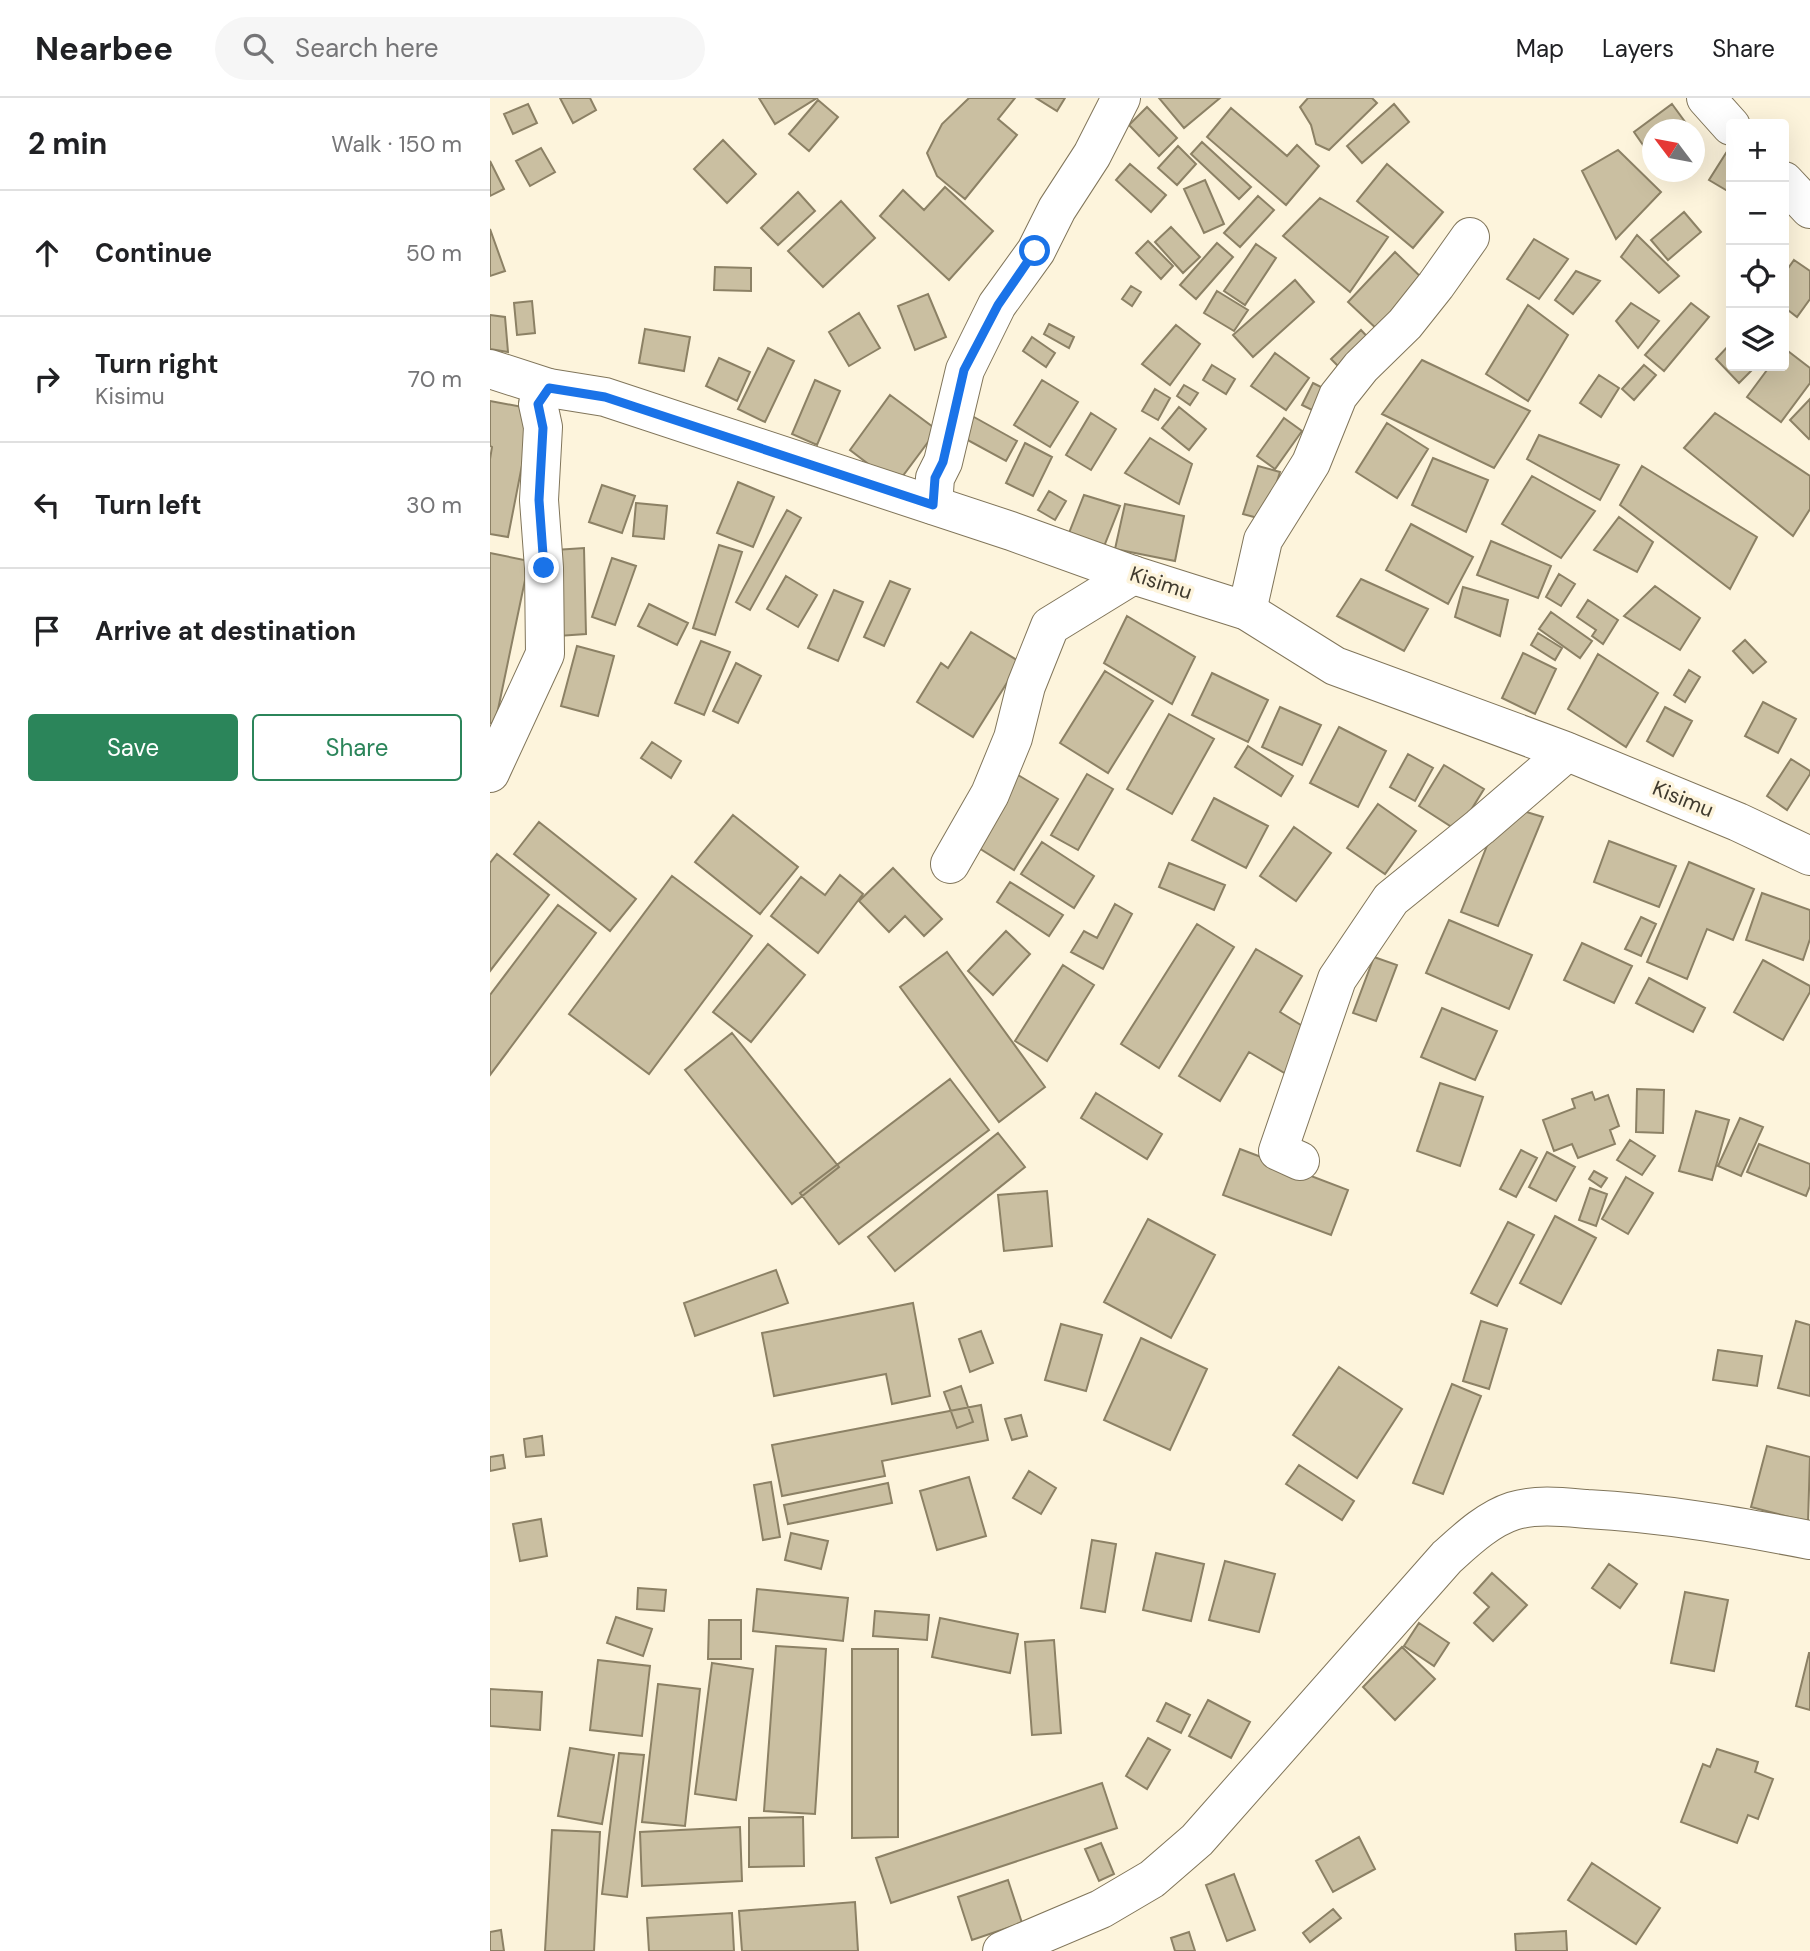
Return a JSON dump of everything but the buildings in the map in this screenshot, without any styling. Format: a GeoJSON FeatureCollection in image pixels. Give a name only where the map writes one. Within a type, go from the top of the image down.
{"type":"FeatureCollection","features":[{"type":"Feature","properties":{"kind":"street"},"geometry":{"type":"LineString","coordinates":[[933,505],[935,478],[943,462],[964,370],[998,305],[1035,251],[1057,209],[1092,155],[1121,98]]}},
{"type":"Feature","properties":{"kind":"street"},"geometry":{"type":"LineString","coordinates":[[1706,98],[1726,120]]}},
{"type":"Feature","properties":{"kind":"street"},"geometry":{"type":"LineString","coordinates":[[1785,182],[1810,209]]}},
{"type":"Feature","properties":{"kind":"street"},"geometry":{"type":"LineString","coordinates":[[1247,611],[1263,540],[1311,463],[1338,396],[1361,367],[1405,324],[1470,237]]}},
{"type":"Feature","properties":{"kind":"street","name":"Kisimu"},"geometry":{"type":"LineString","coordinates":[[490,369],[549,388],[605,397],[1247,611],[1335,666],[1567,752],[1738,822],[1810,856]]}},
{"type":"Feature","properties":{"kind":"street"},"geometry":{"type":"LineString","coordinates":[[490,773],[545,654],[544,568],[539,500],[543,428],[538,404],[549,388]]}},
{"type":"Feature","properties":{"kind":"street"},"geometry":{"type":"LineString","coordinates":[[950,864],[990,794],[1013,738],[1026,687],[1050,626],[1133,575]]}},
{"type":"Feature","properties":{"kind":"street"},"geometry":{"type":"LineString","coordinates":[[1300,1161],[1278,1151],[1338,979],[1345,968],[1391,899],[1567,752]]}},
{"type":"Feature","properties":{"kind":"street"},"geometry":{"type":"LineString","coordinates":[[1023,1947],[1101,1909],[1152,1879],[1197,1840],[1447,1556],[1478,1530],[1512,1511],[1551,1507],[1629,1511],[1692,1518],[1810,1540]]}},
{"type":"Feature","properties":{"kind":"route"},"geometry":{"type":"LineString","coordinates":[[544,568],[539,500],[543,428],[538,404],[549,388],[605,397],[933,505],[935,478],[943,462],[964,370],[998,305],[1035,251]]}}]}
